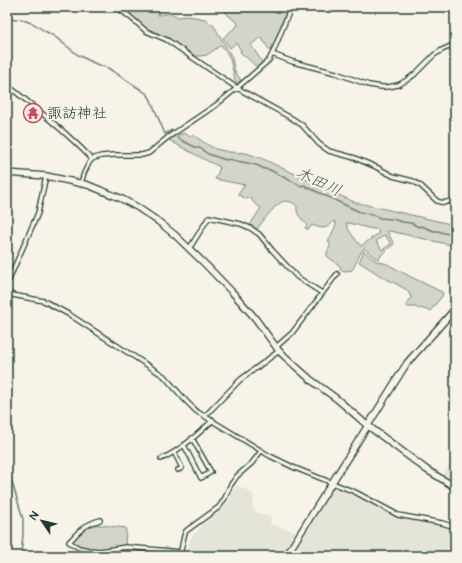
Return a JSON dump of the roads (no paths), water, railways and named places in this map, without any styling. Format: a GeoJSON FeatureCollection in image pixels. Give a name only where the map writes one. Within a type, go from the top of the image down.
{"type":"FeatureCollection","features":[{"type":"Feature","properties":{"kind":"street"},"geometry":{"type":"LineString","coordinates":[[117,7],[146,31],[167,40],[238,88],[302,125],[319,144],[328,151],[355,158],[393,176],[414,181],[437,201],[447,202],[455,199]]}},
{"type":"Feature","properties":{"kind":"street"},"geometry":{"type":"LineString","coordinates":[[81,184],[86,168],[92,159],[101,156],[114,155],[142,156],[149,153],[167,138],[216,106],[238,88],[264,64],[272,54],[291,7]]}},
{"type":"Feature","properties":{"kind":"street"},"geometry":{"type":"LineString","coordinates":[[272,54],[293,62],[336,73],[370,85],[388,88],[407,80],[434,55],[455,44]]}},
{"type":"Feature","properties":{"kind":"street"},"geometry":{"type":"LineString","coordinates":[[7,85],[50,119],[78,144],[92,159]]}},
{"type":"Feature","properties":{"kind":"street"},"geometry":{"type":"LineString","coordinates":[[7,174],[46,176],[81,184],[114,196],[137,207],[159,222],[189,249],[233,293],[255,318],[278,349],[293,364],[367,425],[427,470],[455,487]]}},
{"type":"Feature","properties":{"kind":"street"},"geometry":{"type":"LineString","coordinates":[[7,284],[38,213],[46,176]]}},
{"type":"Feature","properties":{"kind":"street"},"geometry":{"type":"LineString","coordinates":[[189,249],[209,217],[241,224],[259,234],[297,277],[322,293]]}},
{"type":"Feature","properties":{"kind":"street"},"geometry":{"type":"LineString","coordinates":[[205,416],[240,380],[278,349],[337,274]]}},
{"type":"Feature","properties":{"kind":"street"},"geometry":{"type":"LineString","coordinates":[[7,294],[44,302],[70,315],[164,376],[196,411],[249,442],[261,451],[295,468],[355,492],[398,515],[442,523],[455,528]]}},
{"type":"Feature","properties":{"kind":"street"},"geometry":{"type":"LineString","coordinates":[[286,556],[407,363],[455,308]]}},
{"type":"Feature","properties":{"kind":"street"},"geometry":{"type":"LineString","coordinates":[[161,459],[184,445],[212,420]]}},
{"type":"Feature","properties":{"kind":"street"},"geometry":{"type":"LineString","coordinates":[[184,445],[201,478],[211,472],[192,438]]}},
{"type":"Feature","properties":{"kind":"street"},"geometry":{"type":"LineString","coordinates":[[100,520],[92,522],[81,528],[70,542],[79,548],[89,550],[100,551],[126,546],[180,554],[186,531],[219,507],[237,476],[252,463],[261,451]]}},
{"type":"Feature","properties":{"kind":"street"},"geometry":{"type":"LineString","coordinates":[[174,452],[182,468],[178,470]]}},
{"type":"Feature","properties":{"kind":"waterway","name":"木田川"},"geometry":{"type":"LineString","coordinates":[[7,18],[15,20],[21,19],[34,24],[54,36],[78,55],[108,68],[143,91],[150,98],[165,134],[172,130]]}},
{"type":"Feature","properties":{"kind":"waterway","name":"木田川"},"geometry":{"type":"LineString","coordinates":[[177,137],[197,148],[200,148],[208,154],[226,160],[230,159],[268,169],[301,186],[304,185],[360,212],[380,218],[411,223],[419,227],[421,226],[434,231],[455,235]]}},
{"type":"Feature","properties":{"kind":"waterway"},"geometry":{"type":"LineString","coordinates":[[7,472],[10,475],[23,519],[21,556]]}},
{"type":"Feature","properties":{"kind":"place","name":"諏訪神社"},"geometry":{"type":"Point","coordinates":[33,113]}}]}
